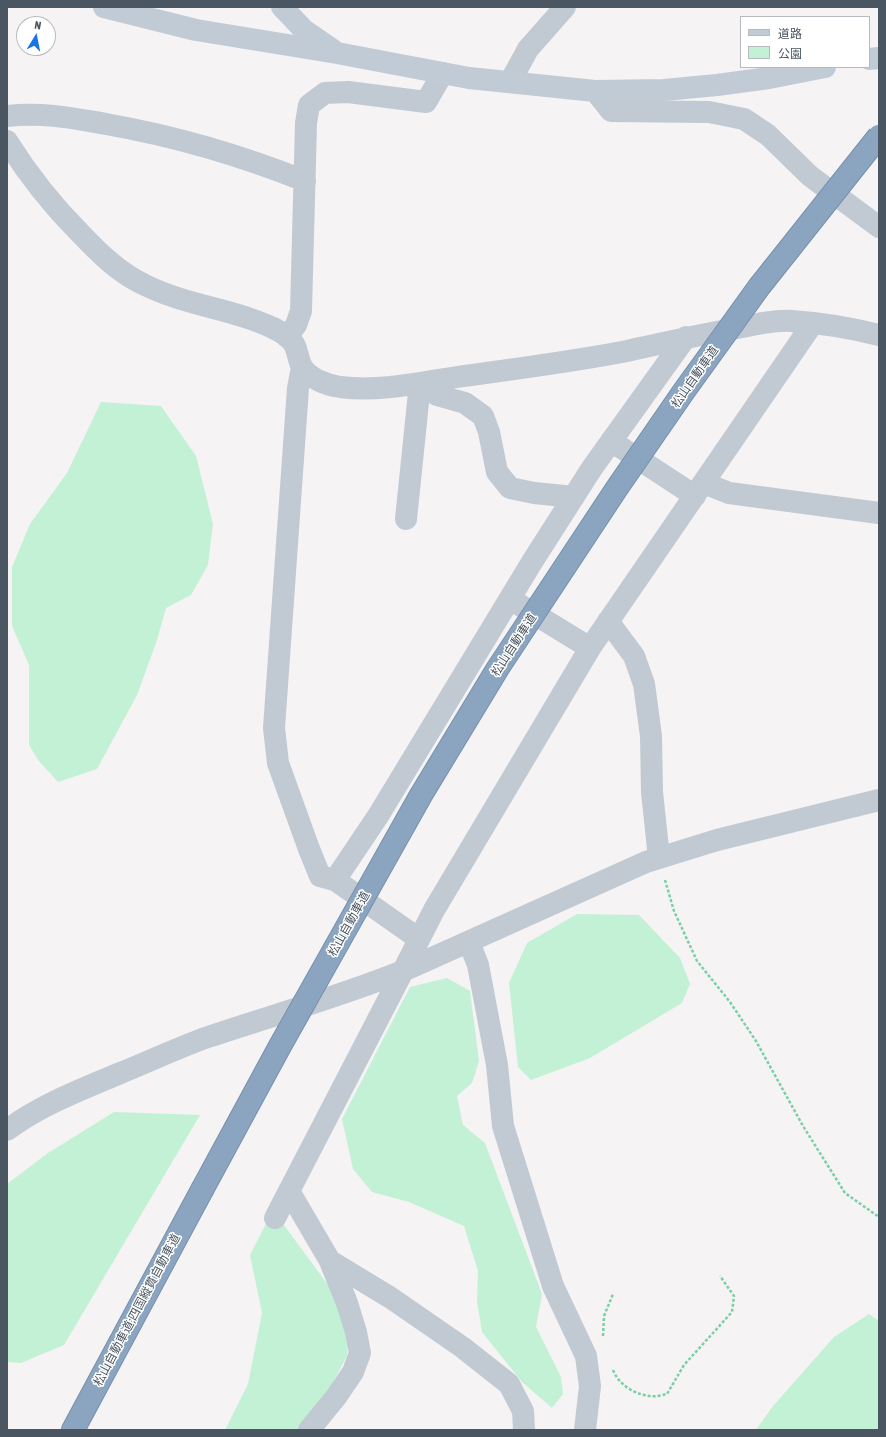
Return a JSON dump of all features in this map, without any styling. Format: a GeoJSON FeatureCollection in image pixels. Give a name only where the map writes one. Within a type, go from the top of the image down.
{"type":"FeatureCollection","features":[{"type":"Feature","properties":{"kind":"highway","name":"松山自動車道"},"geometry":{"type":"LineString","coordinates":[[202,1190],[280,1046],[421,795],[498,668],[617,488],[684,391],[759,287],[879,136]]}},
{"type":"Feature","properties":{"kind":"highway","name":"松山自動車道;四国縦貫自動車道"},"geometry":{"type":"LineString","coordinates":[[73,1430],[202,1190]]}},
{"type":"Feature","properties":{"kind":"street"},"geometry":{"type":"LineString","coordinates":[[104,7],[196,30],[337,53],[469,78],[595,91],[664,90],[709,86],[769,78],[820,68]]}},
{"type":"Feature","properties":{"kind":"street"},"geometry":{"type":"LineString","coordinates":[[282,7],[304,30],[337,53]]}},
{"type":"Feature","properties":{"kind":"street"},"geometry":{"type":"LineString","coordinates":[[510,82],[528,49],[565,7]]}},
{"type":"Feature","properties":{"kind":"street"},"geometry":{"type":"LineString","coordinates":[[287,337],[296,325],[301,311],[306,124],[310,105],[325,93],[348,92],[426,102],[443,73]]}},
{"type":"Feature","properties":{"kind":"street"},"geometry":{"type":"LineString","coordinates":[[595,91],[610,111],[709,112],[744,119],[768,135],[810,176],[879,227]]}},
{"type":"Feature","properties":{"kind":"street"},"geometry":{"type":"LineString","coordinates":[[7,116],[24,114],[57,115],[150,132],[243,158],[305,181]]}},
{"type":"Feature","properties":{"kind":"street"},"geometry":{"type":"LineString","coordinates":[[7,141],[24,169],[53,205],[113,266],[144,285],[172,296],[249,318],[278,330],[294,343],[302,367],[316,380],[338,386],[373,389],[420,384],[553,364],[769,322],[791,321],[854,329],[879,335]]}},
{"type":"Feature","properties":{"kind":"street"},"geometry":{"type":"LineString","coordinates":[[275,1218],[434,910],[590,648],[813,324]]}},
{"type":"Feature","properties":{"kind":"street"},"geometry":{"type":"LineString","coordinates":[[335,880],[378,816],[510,599],[592,468],[686,338]]}},
{"type":"Feature","properties":{"kind":"street"},"geometry":{"type":"LineString","coordinates":[[302,367],[298,388],[274,728],[278,763],[308,849],[320,876],[335,880],[418,939]]}},
{"type":"Feature","properties":{"kind":"street"},"geometry":{"type":"LineString","coordinates":[[420,384],[437,395],[465,403],[483,416],[489,432],[497,472],[510,488],[534,493],[574,497]]}},
{"type":"Feature","properties":{"kind":"street"},"geometry":{"type":"LineString","coordinates":[[406,520],[420,384]]}},
{"type":"Feature","properties":{"kind":"street"},"geometry":{"type":"LineString","coordinates":[[611,442],[700,489],[879,513]]}},
{"type":"Feature","properties":{"kind":"street"},"geometry":{"type":"LineString","coordinates":[[510,599],[590,648]]}},
{"type":"Feature","properties":{"kind":"street"},"geometry":{"type":"LineString","coordinates":[[608,621],[634,656],[644,684],[651,736],[652,792],[659,858]]}},
{"type":"Feature","properties":{"kind":"street"},"geometry":{"type":"LineString","coordinates":[[7,1130],[57,1100],[207,1038],[365,987],[646,862],[717,840],[879,800]]}},
{"type":"Feature","properties":{"kind":"street"},"geometry":{"type":"LineString","coordinates":[[469,942],[478,965],[497,1065],[503,1126],[553,1286],[586,1356],[590,1386],[585,1430]]}},
{"type":"Feature","properties":{"kind":"street"},"geometry":{"type":"LineString","coordinates":[[289,1191],[330,1262],[347,1303],[356,1332],[360,1353],[353,1372],[336,1397],[309,1430]]}},
{"type":"Feature","properties":{"kind":"street"},"geometry":{"type":"LineString","coordinates":[[330,1262],[391,1298],[462,1347],[509,1384],[523,1411],[524,1430]]}},
{"type":"Feature","properties":{"kind":"path"},"geometry":{"type":"LineString","coordinates":[[659,858],[674,911],[697,961],[730,1002],[756,1041],[803,1126],[845,1193],[879,1217]]}},
{"type":"Feature","properties":{"kind":"path"},"geometry":{"type":"LineString","coordinates":[[612,1369],[615,1376],[632,1392],[651,1396],[667,1394],[684,1365],[732,1312],[734,1296],[720,1276]]}},
{"type":"Feature","properties":{"kind":"path"},"geometry":{"type":"LineString","coordinates":[[603,1342],[604,1316],[613,1294]]}},
{"type":"Feature","properties":{"kind":"green space"},"geometry":{"type":"Polygon","coordinates":[[[101,402],[161,406],[196,456],[213,524],[208,565],[191,595],[166,608],[156,643],[137,695],[97,769],[58,782],[38,760],[29,745],[29,665],[12,626],[12,567],[30,524],[67,473],[101,402]]]}},
{"type":"Feature","properties":{"kind":"green space"},"geometry":{"type":"Polygon","coordinates":[[[577,914],[639,915],[680,958],[690,984],[682,1003],[590,1058],[531,1080],[518,1067],[509,983],[527,943],[577,914]]]}},
{"type":"Feature","properties":{"kind":"green space"},"geometry":{"type":"Polygon","coordinates":[[[447,978],[470,991],[479,1061],[472,1083],[457,1096],[463,1125],[485,1143],[542,1294],[536,1327],[561,1377],[563,1394],[552,1408],[522,1382],[482,1332],[477,1301],[478,1271],[464,1226],[409,1202],[372,1192],[353,1169],[342,1119],[410,987],[447,978]]]}},
{"type":"Feature","properties":{"kind":"green space"},"geometry":{"type":"Polygon","coordinates":[[[114,1112],[200,1115],[64,1345],[21,1363],[7,1362],[7,1184],[48,1153],[114,1112]]]}},
{"type":"Feature","properties":{"kind":"green space"},"geometry":{"type":"Polygon","coordinates":[[[273,1210],[328,1285],[350,1325],[347,1356],[321,1405],[300,1430],[225,1430],[248,1384],[262,1313],[250,1255],[273,1210]]]}},
{"type":"Feature","properties":{"kind":"green space"},"geometry":{"type":"Polygon","coordinates":[[[869,1314],[879,1321],[879,1430],[756,1430],[773,1406],[834,1337],[869,1314]]]}}]}
